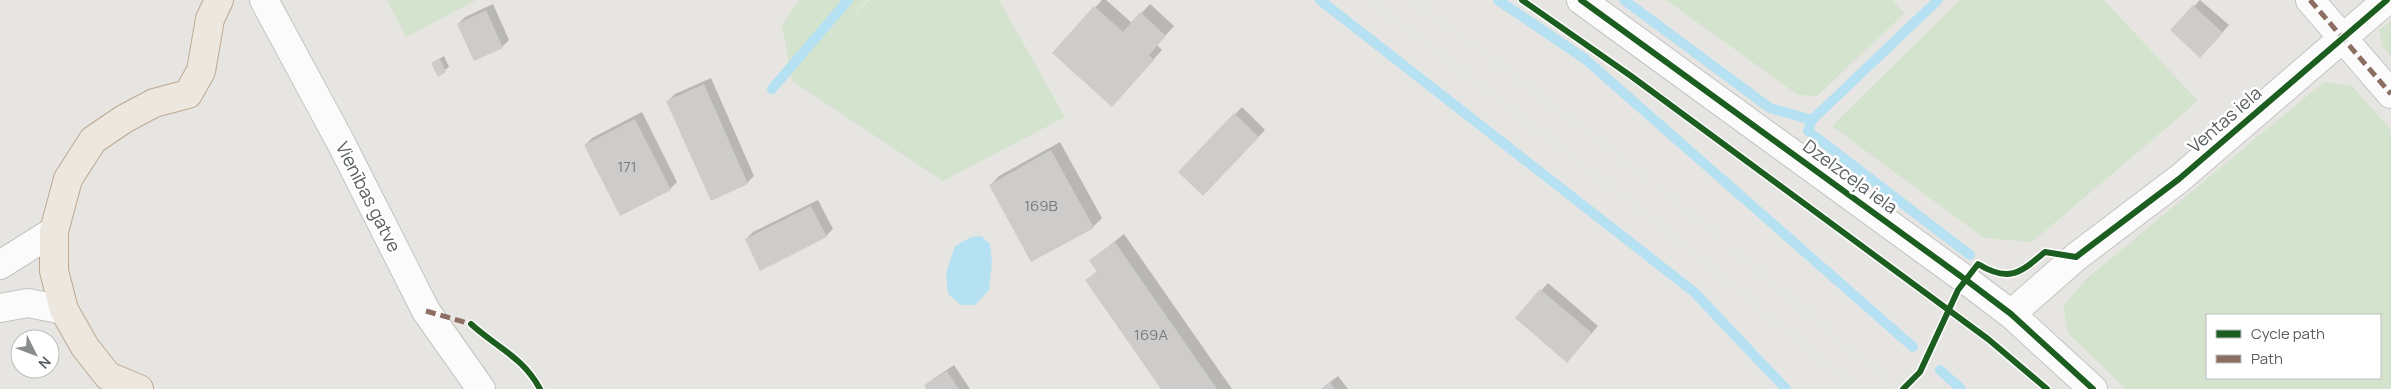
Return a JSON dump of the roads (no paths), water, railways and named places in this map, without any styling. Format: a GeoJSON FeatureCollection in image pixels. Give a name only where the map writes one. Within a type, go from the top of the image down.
{"type":"FeatureCollection","features":[{"type":"Feature","properties":{"kind":"highway"},"geometry":{"type":"LineString","coordinates":[[139,389],[107,382],[64,310],[54,271],[54,231],[68,179],[93,140],[124,119],[154,103],[188,94],[201,71],[210,19],[219,0]]}},
{"type":"Feature","properties":{"kind":"street","name":"Vienības gatve"},"geometry":{"type":"LineString","coordinates":[[264,0],[341,143],[426,311],[480,386]]}},
{"type":"Feature","properties":{"kind":"street","name":"Dzelzceļa iela"},"geometry":{"type":"LineString","coordinates":[[1581,0],[2010,314],[2092,389]]}},
{"type":"Feature","properties":{"kind":"street"},"geometry":{"type":"LineString","coordinates":[[2310,0],[2391,94]]}},
{"type":"Feature","properties":{"kind":"street","name":"Ventas iela"},"geometry":{"type":"LineString","coordinates":[[2010,314],[2076,257],[2179,179],[2387,0]]}},
{"type":"Feature","properties":{"kind":"street"},"geometry":{"type":"LineString","coordinates":[[0,265],[54,231]]}},
{"type":"Feature","properties":{"kind":"street"},"geometry":{"type":"LineString","coordinates":[[0,308],[28,303],[64,310]]}},
{"type":"Feature","properties":{"kind":"water"},"geometry":{"type":"Polygon","coordinates":[[[981,236],[990,244],[992,263],[989,290],[975,305],[961,305],[948,294],[946,273],[955,246],[971,237],[981,236]]]}},
{"type":"Feature","properties":{"kind":"waterway"},"geometry":{"type":"LineString","coordinates":[[772,89],[848,0]]}},
{"type":"Feature","properties":{"kind":"waterway"},"geometry":{"type":"LineString","coordinates":[[1320,0],[1694,292],[1786,389]]}},
{"type":"Feature","properties":{"kind":"waterway"},"geometry":{"type":"LineString","coordinates":[[1498,0],[1585,59],[1913,347]]}},
{"type":"Feature","properties":{"kind":"waterway"},"geometry":{"type":"LineString","coordinates":[[1624,0],[1770,108],[1812,120]]}},
{"type":"Feature","properties":{"kind":"waterway"},"geometry":{"type":"LineString","coordinates":[[1938,0],[1812,120],[1808,131],[1970,255]]}},
{"type":"Feature","properties":{"kind":"waterway"},"geometry":{"type":"LineString","coordinates":[[1940,370],[1961,389]]}},
{"type":"Feature","properties":{"kind":"railway"},"geometry":{"type":"LineString","coordinates":[[1369,0],[1616,192],[1858,389]]}},
{"type":"Feature","properties":{"kind":"railway"},"geometry":{"type":"LineString","coordinates":[[1412,0],[1570,119],[1702,223],[1897,389]]}}]}
